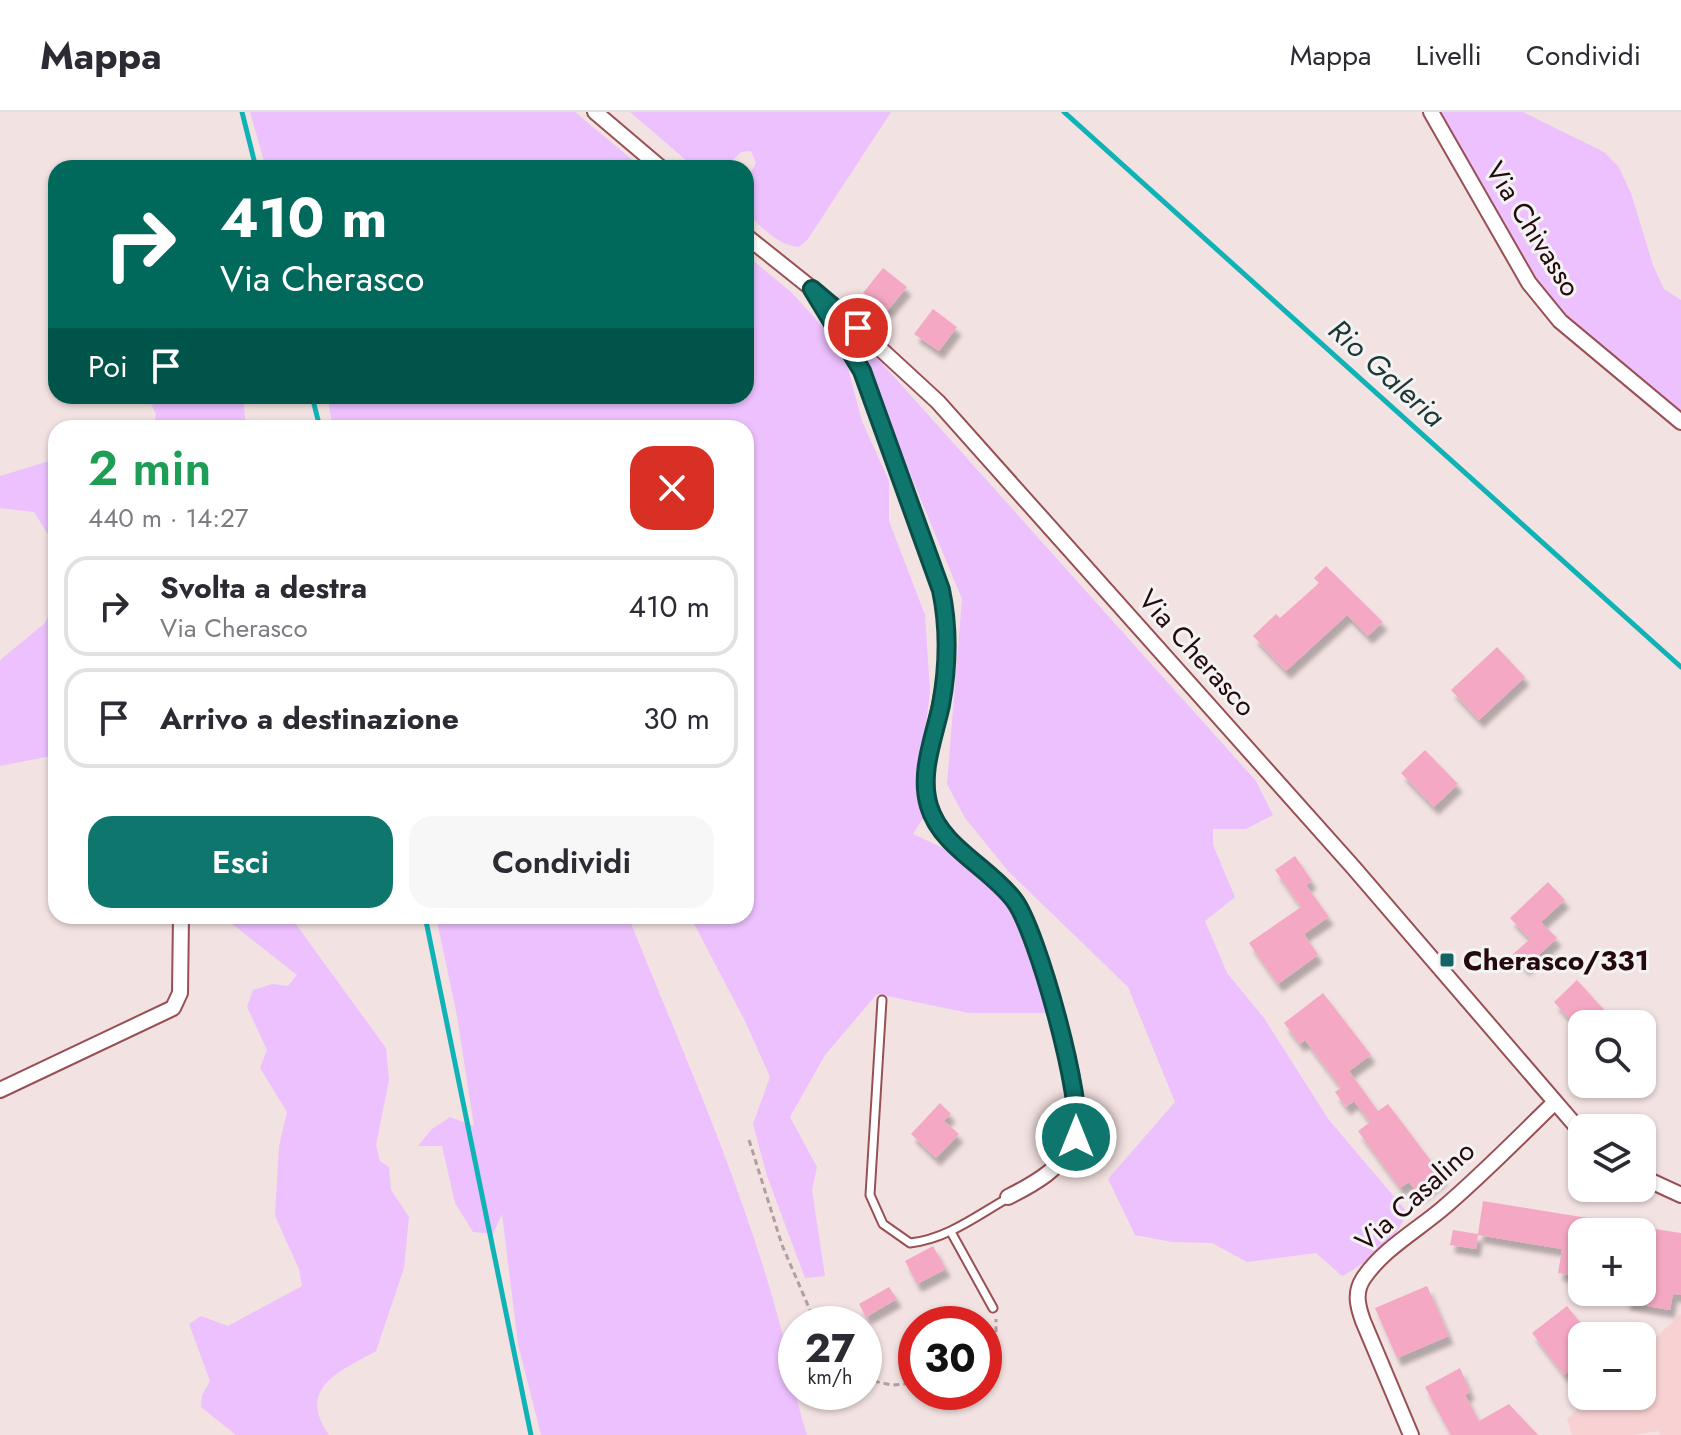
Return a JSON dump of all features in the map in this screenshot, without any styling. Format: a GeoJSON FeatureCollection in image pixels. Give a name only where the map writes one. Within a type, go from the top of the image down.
{"type":"FeatureCollection","features":[{"type":"Feature","properties":{"kind":"street"},"geometry":{"type":"LineString","coordinates":[[595,112],[652,160]]}},
{"type":"Feature","properties":{"kind":"street","name":"Via Chivasso"},"geometry":{"type":"LineString","coordinates":[[1431,112],[1529,283],[1560,321],[1681,422]]}},
{"type":"Feature","properties":{"kind":"street","name":"Via Cherasco"},"geometry":{"type":"LineString","coordinates":[[754,242],[812,289],[938,402],[1343,856],[1568,1117]]}},
{"type":"Feature","properties":{"kind":"street"},"geometry":{"type":"LineString","coordinates":[[812,289],[862,371],[941,590],[947,616],[947,657],[928,758],[928,803],[946,835],[1001,884],[1025,917],[1041,958],[1077,1100],[1079,1126],[1069,1151],[1042,1177],[1008,1197]]}},
{"type":"Feature","properties":{"kind":"street"},"geometry":{"type":"LineString","coordinates":[[0,1090],[173,1008],[180,993],[181,924]]}},
{"type":"Feature","properties":{"kind":"street","name":"Via Casalino"},"geometry":{"type":"LineString","coordinates":[[1411,1435],[1363,1321],[1358,1306],[1360,1286],[1371,1269],[1402,1239],[1443,1208],[1555,1102]]}},
{"type":"Feature","properties":{"kind":"street"},"geometry":{"type":"LineString","coordinates":[[1656,1183],[1681,1195]]}},
{"type":"Feature","properties":{"kind":"lane"},"geometry":{"type":"LineString","coordinates":[[882,1000],[870,1195],[883,1224],[910,1243],[951,1232],[1008,1197]]}},
{"type":"Feature","properties":{"kind":"lane"},"geometry":{"type":"LineString","coordinates":[[951,1232],[992,1306]]}},
{"type":"Feature","properties":{"kind":"path"},"geometry":{"type":"LineString","coordinates":[[749,1140],[782,1245],[808,1306]]}},
{"type":"Feature","properties":{"kind":"shaded area"},"geometry":{"type":"Polygon","coordinates":[[[250,112],[575,112],[632,160],[264,160],[250,112]]]}},
{"type":"Feature","properties":{"kind":"shaded area"},"geometry":{"type":"Polygon","coordinates":[[[630,112],[891,112],[808,239],[799,247],[777,239],[754,219],[756,163],[751,151],[741,152],[733,160],[686,160],[630,112]]]}},
{"type":"Feature","properties":{"kind":"shaded area"},"geometry":{"type":"Polygon","coordinates":[[[1436,112],[1523,112],[1604,152],[1618,166],[1631,193],[1653,265],[1664,289],[1681,300],[1681,416],[1602,354],[1560,311],[1527,263],[1436,112]]]}},
{"type":"Feature","properties":{"kind":"shaded area"},"geometry":{"type":"Polygon","coordinates":[[[754,262],[791,292],[843,349],[862,421],[889,481],[889,521],[925,615],[930,692],[920,770],[927,812],[913,834],[956,854],[1012,909],[1035,949],[1050,1013],[969,1013],[877,994],[825,1055],[790,1117],[817,1167],[812,1190],[825,1276],[805,1278],[767,1176],[753,1124],[770,1077],[746,1023],[694,924],[754,924],[754,420],[332,420],[328,404],[754,404],[754,262]]]}},
{"type":"Feature","properties":{"kind":"shaded area"},"geometry":{"type":"Polygon","coordinates":[[[871,351],[1256,781],[1273,815],[1246,829],[1213,829],[1213,845],[1235,897],[1205,921],[1227,973],[1264,1018],[1329,1120],[1407,1212],[1396,1232],[1380,1250],[1342,1276],[1316,1253],[1247,1262],[1212,1243],[1172,1242],[1135,1235],[1108,1179],[1175,1102],[1128,987],[1008,871],[965,818],[947,784],[962,599],[900,449],[852,352],[871,351]]]}},
{"type":"Feature","properties":{"kind":"shaded area"},"geometry":{"type":"Polygon","coordinates":[[[151,404],[244,404],[245,420],[155,420],[156,414],[151,404]]]}},
{"type":"Feature","properties":{"kind":"shaded area"},"geometry":{"type":"Polygon","coordinates":[[[48,461],[48,534],[34,512],[0,508],[0,476],[48,461]]]}},
{"type":"Feature","properties":{"kind":"shaded area"},"geometry":{"type":"Polygon","coordinates":[[[48,616],[48,757],[0,766],[0,660],[45,623],[48,616]]]}},
{"type":"Feature","properties":{"kind":"shaded area"},"geometry":{"type":"Polygon","coordinates":[[[232,924],[296,924],[386,1048],[389,1080],[376,1145],[380,1161],[389,1167],[391,1190],[409,1217],[404,1268],[376,1351],[336,1374],[320,1393],[317,1405],[320,1419],[329,1435],[236,1435],[201,1407],[202,1395],[210,1381],[189,1324],[201,1316],[228,1326],[302,1286],[299,1269],[275,1216],[279,1146],[287,1112],[260,1068],[267,1050],[247,1007],[253,990],[272,984],[288,986],[297,975],[232,924]]]}},
{"type":"Feature","properties":{"kind":"shaded area"},"geometry":{"type":"Polygon","coordinates":[[[438,924],[631,924],[709,1114],[763,1266],[778,1317],[778,1410],[800,1410],[807,1435],[541,1435],[518,1344],[502,1214],[493,1234],[473,1232],[455,1203],[442,1146],[418,1146],[432,1129],[450,1117],[474,1126],[457,1016],[438,924]]]}},
{"type":"Feature","properties":{"kind":"shaded area"},"geometry":{"type":"Polygon","coordinates":[[[1681,1314],[1681,1435],[1660,1435],[1658,1431],[1634,1435],[1572,1435],[1567,1419],[1577,1410],[1656,1410],[1656,1337],[1681,1314]]]}},
{"type":"Feature","properties":{"kind":"building"},"geometry":{"type":"Polygon","coordinates":[[[883,268],[907,287],[888,310],[863,293],[883,268]]]}},
{"type":"Feature","properties":{"kind":"building"},"geometry":{"type":"Polygon","coordinates":[[[933,309],[957,327],[939,351],[914,334],[933,309]]]}},
{"type":"Feature","properties":{"kind":"building"},"geometry":{"type":"Polygon","coordinates":[[[1326,566],[1383,622],[1368,636],[1347,615],[1286,671],[1253,636],[1276,614],[1280,618],[1319,583],[1314,578],[1326,566]]]}},
{"type":"Feature","properties":{"kind":"building"},"geometry":{"type":"Polygon","coordinates":[[[1497,647],[1525,677],[1479,720],[1451,690],[1497,647]]]}},
{"type":"Feature","properties":{"kind":"building"},"geometry":{"type":"Polygon","coordinates":[[[1425,750],[1458,784],[1434,807],[1401,773],[1425,750]]]}},
{"type":"Feature","properties":{"kind":"building"},"geometry":{"type":"Polygon","coordinates":[[[1295,856],[1312,881],[1306,885],[1329,917],[1304,934],[1318,955],[1278,984],[1249,943],[1301,907],[1275,870],[1295,856]]]}},
{"type":"Feature","properties":{"kind":"building"},"geometry":{"type":"Polygon","coordinates":[[[1548,882],[1565,900],[1541,922],[1557,938],[1525,968],[1513,954],[1530,939],[1510,918],[1548,882]]]}},
{"type":"Feature","properties":{"kind":"building"},"geometry":{"type":"Polygon","coordinates":[[[1577,980],[1604,1010],[1568,1010],[1568,1017],[1554,1002],[1577,980]]]}},
{"type":"Feature","properties":{"kind":"building"},"geometry":{"type":"Polygon","coordinates":[[[1323,993],[1371,1055],[1349,1071],[1378,1111],[1388,1104],[1443,1177],[1419,1195],[1409,1182],[1400,1188],[1358,1131],[1370,1122],[1354,1101],[1346,1107],[1335,1092],[1341,1088],[1305,1040],[1300,1044],[1284,1023],[1323,993]]]}},
{"type":"Feature","properties":{"kind":"building"},"geometry":{"type":"Polygon","coordinates":[[[940,1103],[951,1114],[944,1121],[959,1134],[936,1158],[911,1134],[940,1103]]]}},
{"type":"Feature","properties":{"kind":"building"},"geometry":{"type":"Polygon","coordinates":[[[1483,1201],[1588,1218],[1568,1218],[1568,1275],[1558,1273],[1562,1249],[1478,1235],[1476,1249],[1450,1245],[1453,1230],[1478,1234],[1483,1201]]]}},
{"type":"Feature","properties":{"kind":"building"},"geometry":{"type":"Polygon","coordinates":[[[1656,1229],[1681,1233],[1681,1295],[1673,1294],[1670,1310],[1648,1306],[1656,1306],[1656,1229]]]}},
{"type":"Feature","properties":{"kind":"building"},"geometry":{"type":"Polygon","coordinates":[[[933,1246],[946,1269],[917,1284],[905,1261],[933,1246]]]}},
{"type":"Feature","properties":{"kind":"building"},"geometry":{"type":"Polygon","coordinates":[[[1427,1286],[1449,1336],[1397,1358],[1375,1308],[1427,1286]]]}},
{"type":"Feature","properties":{"kind":"building"},"geometry":{"type":"Polygon","coordinates":[[[889,1287],[897,1299],[882,1308],[859,1304],[889,1287]]]}},
{"type":"Feature","properties":{"kind":"building"},"geometry":{"type":"Polygon","coordinates":[[[1567,1306],[1580,1322],[1568,1322],[1568,1372],[1564,1375],[1532,1333],[1567,1306]]]}},
{"type":"Feature","properties":{"kind":"building"},"geometry":{"type":"Polygon","coordinates":[[[1460,1368],[1470,1392],[1465,1395],[1479,1421],[1509,1404],[1538,1435],[1451,1435],[1425,1387],[1460,1368]]]}},
{"type":"Feature","properties":{"kind":"waterway"},"geometry":{"type":"LineString","coordinates":[[242,112],[254,160]]}},
{"type":"Feature","properties":{"kind":"waterway","name":"Rio Galeria"},"geometry":{"type":"LineString","coordinates":[[1064,112],[1681,667]]}},
{"type":"Feature","properties":{"kind":"waterway"},"geometry":{"type":"LineString","coordinates":[[314,404],[318,420]]}},
{"type":"Feature","properties":{"kind":"waterway"},"geometry":{"type":"LineString","coordinates":[[427,924],[531,1435]]}},
{"type":"Feature","properties":{"kind":"place","name":"Cherasco/331"},"geometry":{"type":"Point","coordinates":[1447,960]}},
{"type":"Feature","properties":{"kind":"route"},"geometry":{"type":"LineString","coordinates":[[858,328],[812,289],[862,371],[941,590],[947,616],[944,682],[928,758],[928,803],[933,817],[946,835],[1001,884],[1021,909],[1029,925],[1041,958],[1077,1100],[1079,1126],[1076,1137]]}}]}
